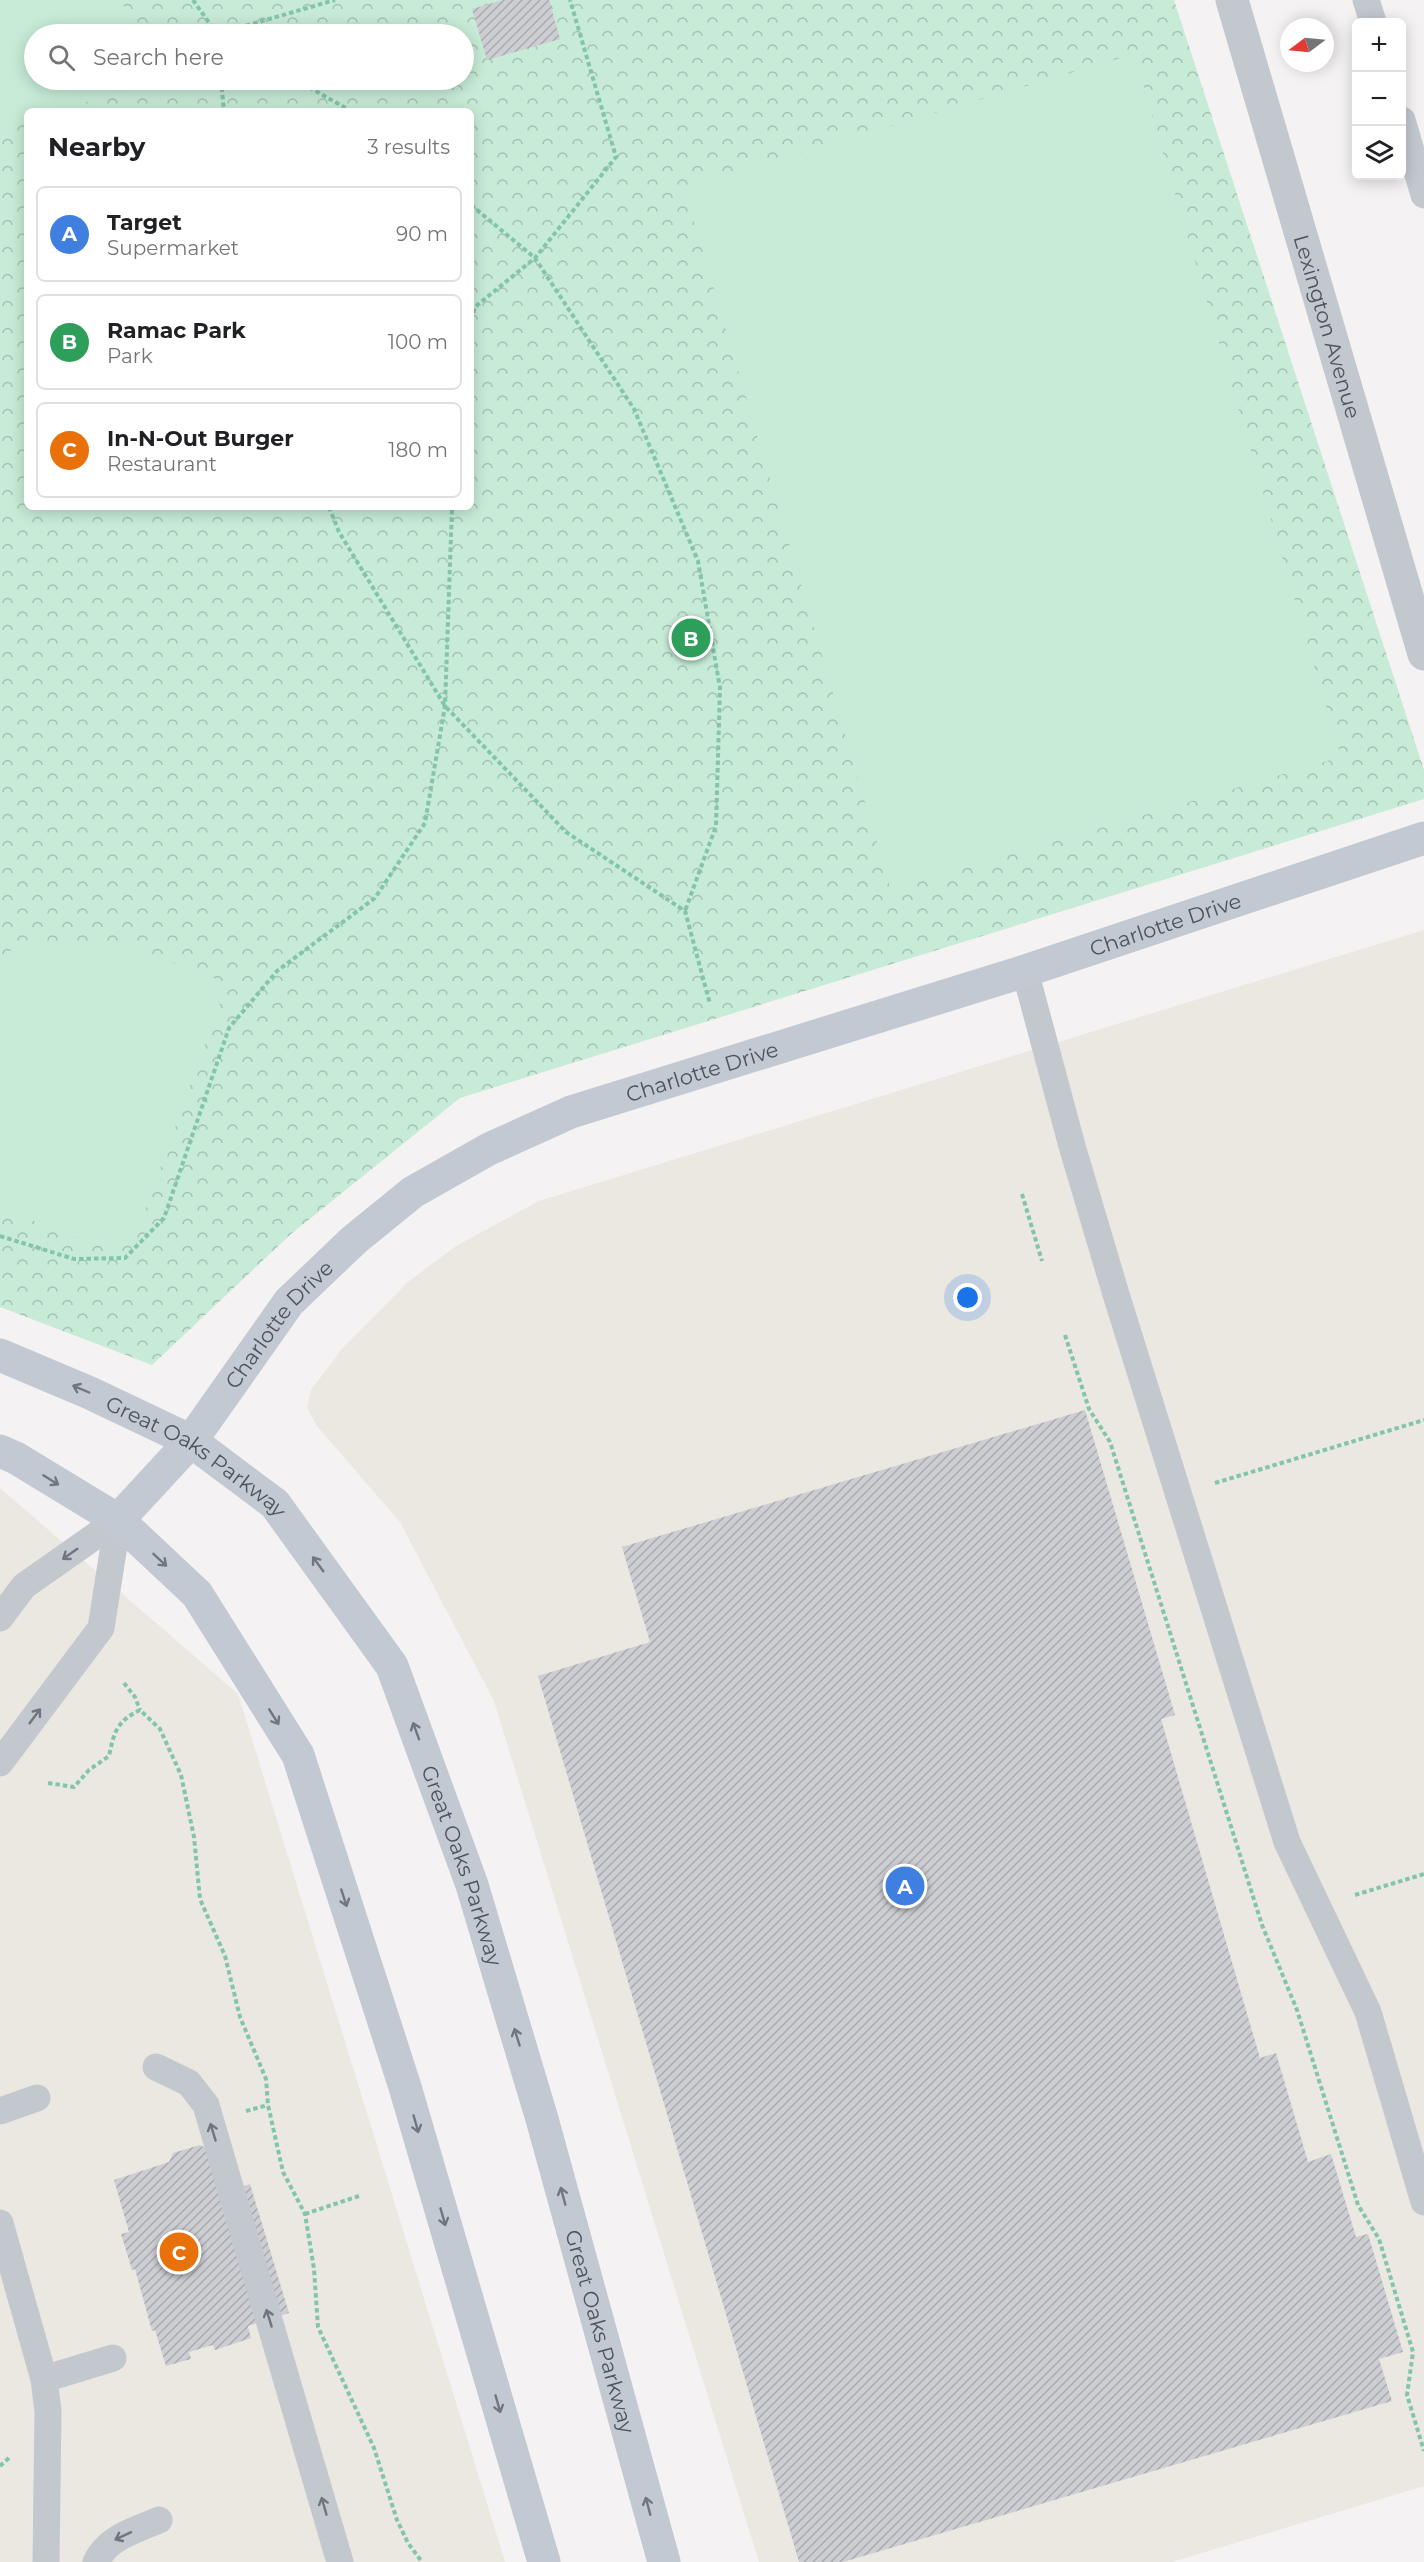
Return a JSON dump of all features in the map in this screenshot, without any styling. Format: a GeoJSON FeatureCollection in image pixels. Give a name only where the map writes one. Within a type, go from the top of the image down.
{"type":"FeatureCollection","features":[{"type":"Feature","properties":{"kind":"main road","name":"Charlotte Drive"},"geometry":{"type":"LineString","coordinates":[[118,1520],[191,1441],[289,1302],[354,1240],[413,1192],[470,1160],[571,1112],[1025,971],[1424,838]]}},
{"type":"Feature","properties":{"kind":"main road","name":"Great Oaks Parkway"},"geometry":{"type":"LineString","coordinates":[[0,1355],[90,1393],[191,1441],[275,1504],[392,1666],[472,1885],[539,2110],[664,2562]]}},
{"type":"Feature","properties":{"kind":"main road"},"geometry":{"type":"LineString","coordinates":[[0,1451],[16,1458],[118,1520],[197,1594],[298,1755],[405,2087],[544,2562]]}},
{"type":"Feature","properties":{"kind":"street","name":"Lexington Avenue"},"geometry":{"type":"LineString","coordinates":[[1232,0],[1424,654]]}},
{"type":"Feature","properties":{"kind":"lane"},"geometry":{"type":"LineString","coordinates":[[1366,0],[1372,18]]}},
{"type":"Feature","properties":{"kind":"lane"},"geometry":{"type":"LineString","coordinates":[[1403,126],[1424,195]]}},
{"type":"Feature","properties":{"kind":"lane"},"geometry":{"type":"LineString","coordinates":[[1025,971],[1072,1146],[1115,1291],[1287,1842],[1368,2012],[1424,2202]]}},
{"type":"Feature","properties":{"kind":"lane"},"geometry":{"type":"LineString","coordinates":[[0,1618],[24,1586],[118,1520]]}},
{"type":"Feature","properties":{"kind":"lane"},"geometry":{"type":"LineString","coordinates":[[0,1763],[101,1628],[118,1520]]}},
{"type":"Feature","properties":{"kind":"lane"},"geometry":{"type":"LineString","coordinates":[[156,2067],[189,2084],[206,2105],[340,2562]]}},
{"type":"Feature","properties":{"kind":"lane"},"geometry":{"type":"LineString","coordinates":[[0,2111],[37,2098]]}},
{"type":"Feature","properties":{"kind":"lane"},"geometry":{"type":"LineString","coordinates":[[0,2223],[44,2379],[48,2411],[46,2562]]}},
{"type":"Feature","properties":{"kind":"lane"},"geometry":{"type":"LineString","coordinates":[[44,2379],[113,2358]]}},
{"type":"Feature","properties":{"kind":"lane"},"geometry":{"type":"LineString","coordinates":[[96,2562],[106,2545],[118,2537],[159,2520]]}},
{"type":"Feature","properties":{"kind":"path"},"geometry":{"type":"LineString","coordinates":[[193,0],[210,24]]}},
{"type":"Feature","properties":{"kind":"path"},"geometry":{"type":"LineString","coordinates":[[252,24],[335,0]]}},
{"type":"Feature","properties":{"kind":"path"},"geometry":{"type":"LineString","coordinates":[[474,310],[475,307],[535,258],[616,157],[570,0]]}},
{"type":"Feature","properties":{"kind":"path"},"geometry":{"type":"LineString","coordinates":[[222,90],[224,108]]}},
{"type":"Feature","properties":{"kind":"path"},"geometry":{"type":"LineString","coordinates":[[314,90],[346,108]]}},
{"type":"Feature","properties":{"kind":"path"},"geometry":{"type":"LineString","coordinates":[[474,207],[535,258],[634,409],[698,561],[720,688],[717,826],[685,911],[710,1004]]}},
{"type":"Feature","properties":{"kind":"path"},"geometry":{"type":"LineString","coordinates":[[330,510],[339,532],[445,706],[566,832],[685,911]]}},
{"type":"Feature","properties":{"kind":"path"},"geometry":{"type":"LineString","coordinates":[[0,1236],[74,1259],[125,1258],[164,1218],[229,1028],[277,971],[375,898],[425,823],[445,706],[452,510]]}},
{"type":"Feature","properties":{"kind":"path"},"geometry":{"type":"LineString","coordinates":[[1022,1194],[1042,1261]]}},
{"type":"Feature","properties":{"kind":"path"},"geometry":{"type":"LineString","coordinates":[[1065,1335],[1089,1409],[1110,1442],[1262,1925],[1297,2010],[1358,2205],[1379,2240],[1413,2352],[1407,2395],[1424,2451]]}},
{"type":"Feature","properties":{"kind":"path"},"geometry":{"type":"LineString","coordinates":[[1211,1484],[1424,1420]]}},
{"type":"Feature","properties":{"kind":"path"},"geometry":{"type":"LineString","coordinates":[[124,1683],[135,1697],[140,1710],[160,1729],[180,1775],[194,1837],[200,1899],[225,1956],[240,2017],[266,2079],[268,2105],[283,2172],[305,2214],[314,2270],[318,2327],[374,2448],[397,2520],[408,2543],[422,2562]]}},
{"type":"Feature","properties":{"kind":"path"},"geometry":{"type":"LineString","coordinates":[[48,1783],[74,1787],[89,1770],[109,1756],[113,1737],[124,1718],[140,1710]]}},
{"type":"Feature","properties":{"kind":"path"},"geometry":{"type":"LineString","coordinates":[[1353,1896],[1424,1874]]}},
{"type":"Feature","properties":{"kind":"path"},"geometry":{"type":"LineString","coordinates":[[305,2214],[359,2196]]}},
{"type":"Feature","properties":{"kind":"shaded area"},"geometry":{"type":"Polygon","coordinates":[[[1424,930],[1424,2486],[1172,2562],[759,2562],[494,1701],[400,1522],[317,1426],[307,1408],[311,1390],[342,1349],[408,1282],[456,1246],[539,1201],[1424,930]]]}},
{"type":"Feature","properties":{"kind":"shaded area"},"geometry":{"type":"Polygon","coordinates":[[[0,1488],[238,1694],[505,2562],[0,2562],[0,1488]]]}},
{"type":"Feature","properties":{"kind":"green space"},"geometry":{"type":"Polygon","coordinates":[[[0,0],[1174,0],[1424,770],[1424,799],[460,1098],[291,1234],[152,1365],[0,1307],[0,0]]]}},
{"type":"Feature","properties":{"kind":"green space"},"geometry":{"type":"Polygon","coordinates":[[[0,0],[122,0],[129,24],[24,24],[24,90],[127,90],[66,108],[24,108],[24,121],[0,128],[0,0]]]}},
{"type":"Feature","properties":{"kind":"green space"},"geometry":{"type":"Polygon","coordinates":[[[1134,54],[1341,757],[891,890],[684,187],[1134,54]]]}},
{"type":"Feature","properties":{"kind":"green space"},"geometry":{"type":"Polygon","coordinates":[[[25,943],[122,943],[227,983],[138,1230],[101,1246],[0,1208],[0,956],[25,943]]]}},
{"type":"Feature","properties":{"kind":"building"},"geometry":{"type":"Polygon","coordinates":[[[503,0],[549,0],[560,39],[487,60],[472,9],[503,0]]]}},
{"type":"Feature","properties":{"kind":"building"},"geometry":{"type":"Polygon","coordinates":[[[1085,1410],[1175,1715],[1161,1719],[1260,2058],[1276,2053],[1308,2162],[1331,2154],[1356,2237],[1368,2234],[1403,2352],[1379,2359],[1392,2401],[843,2562],[799,2562],[538,1676],[650,1642],[622,1547],[1085,1410]]]}},
{"type":"Feature","properties":{"kind":"building"},"geometry":{"type":"Polygon","coordinates":[[[200,2145],[210,2150],[220,2195],[250,2184],[289,2313],[248,2326],[251,2338],[215,2350],[213,2345],[189,2352],[191,2359],[166,2366],[155,2330],[152,2331],[135,2269],[132,2270],[121,2234],[129,2232],[114,2180],[169,2162],[173,2153],[200,2145]]]}},
{"type":"Feature","properties":{"kind":"place","name":"Ramac Park"},"geometry":{"type":"Point","coordinates":[691,638]}},
{"type":"Feature","properties":{"kind":"place","name":"Target"},"geometry":{"type":"Point","coordinates":[905,1886]}},
{"type":"Feature","properties":{"kind":"place","name":"In-N-Out Burger"},"geometry":{"type":"Point","coordinates":[179,2252]}}]}
